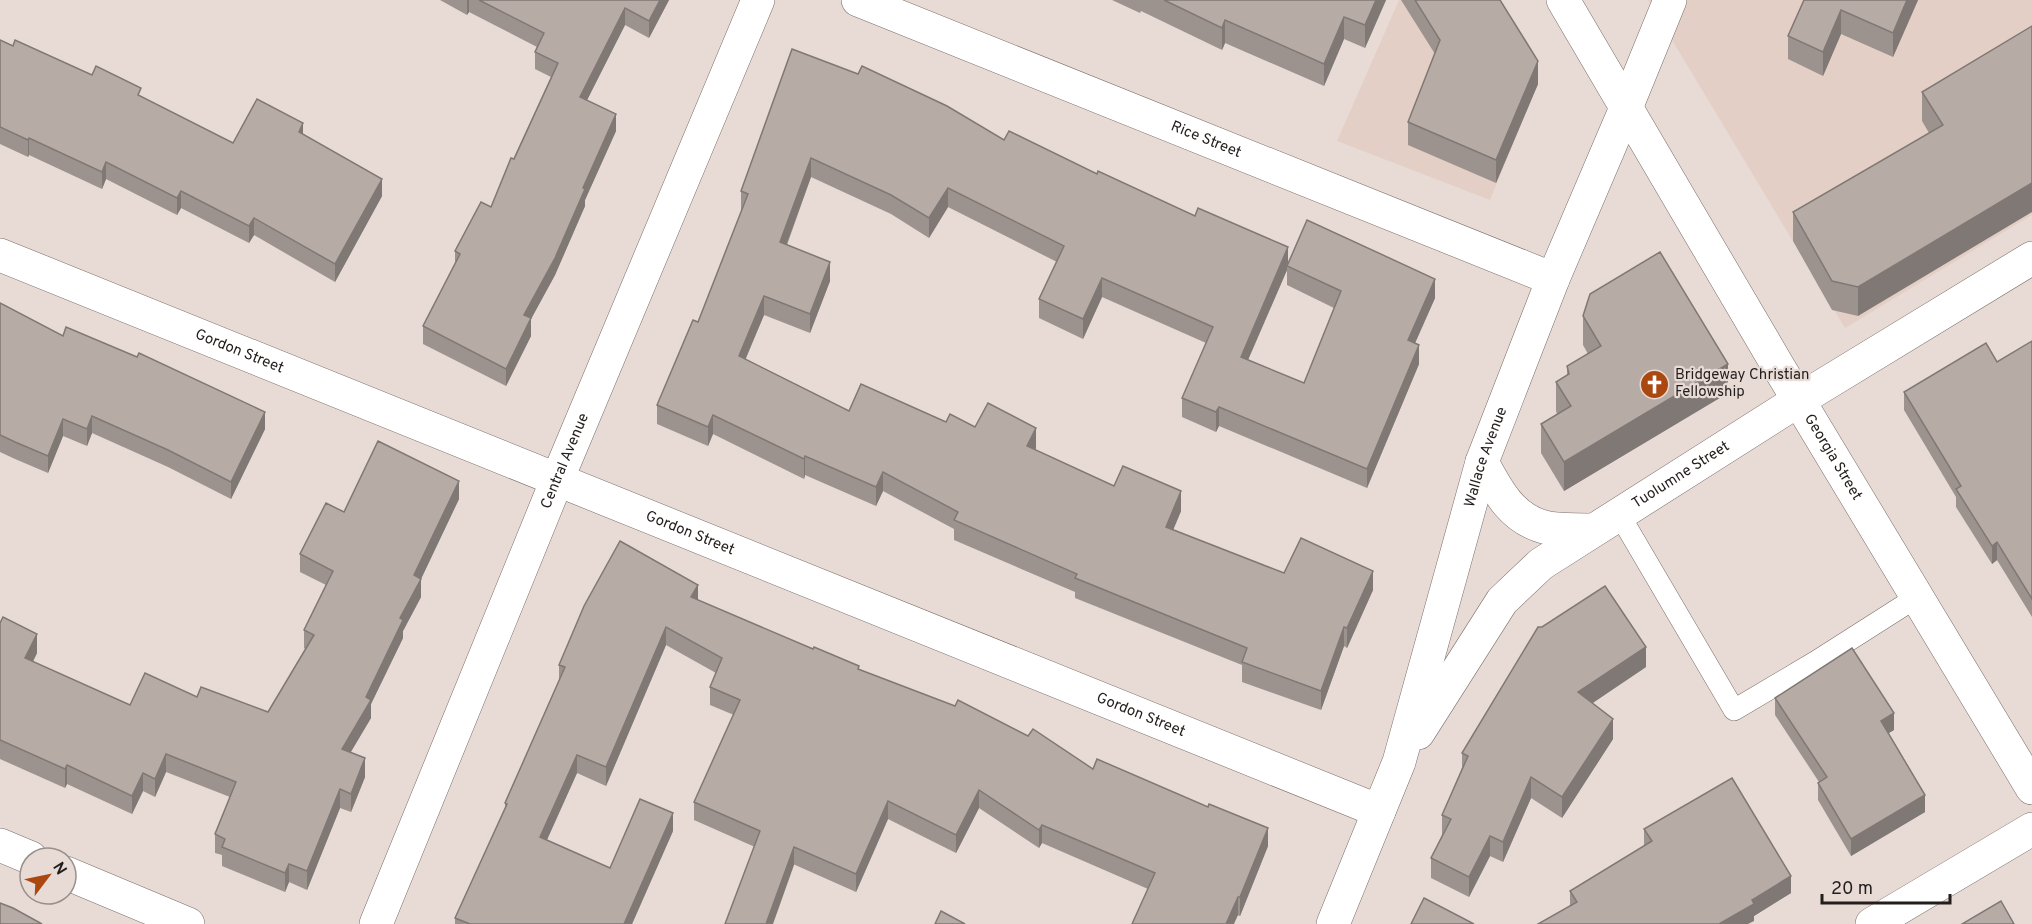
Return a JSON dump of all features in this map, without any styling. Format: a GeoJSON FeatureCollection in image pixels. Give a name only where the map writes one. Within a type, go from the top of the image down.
{"type":"FeatureCollection","features":[{"type":"Feature","properties":{"kind":"street","name":"Central Avenue"},"geometry":{"type":"LineString","coordinates":[[376,924],[557,480],[758,0]]}},
{"type":"Feature","properties":{"kind":"street","name":"Rice Street"},"geometry":{"type":"LineString","coordinates":[[858,0],[1553,279]]}},
{"type":"Feature","properties":{"kind":"street","name":"Georgia Street"},"geometry":{"type":"LineString","coordinates":[[1563,0],[2032,788]]}},
{"type":"Feature","properties":{"kind":"street","name":"Wallace Avenue"},"geometry":{"type":"LineString","coordinates":[[1333,924],[1399,762],[1482,462],[1553,279],[1670,0]]}},
{"type":"Feature","properties":{"kind":"street","name":"Gordon Street"},"geometry":{"type":"LineString","coordinates":[[0,255],[1379,811]]}},
{"type":"Feature","properties":{"kind":"street","name":"Tuolumne Street"},"geometry":{"type":"LineString","coordinates":[[1399,762],[1502,602],[1541,564],[1591,530],[1799,400],[2032,258]]}},
{"type":"Feature","properties":{"kind":"street"},"geometry":{"type":"LineString","coordinates":[[1482,462],[1499,494],[1516,514],[1545,527],[1591,530]]}},
{"type":"Feature","properties":{"kind":"street"},"geometry":{"type":"LineString","coordinates":[[1872,924],[2032,829]]}},
{"type":"Feature","properties":{"kind":"street"},"geometry":{"type":"LineString","coordinates":[[0,845],[18,853]]}},
{"type":"Feature","properties":{"kind":"street"},"geometry":{"type":"LineString","coordinates":[[78,878],[188,924]]}},
{"type":"Feature","properties":{"kind":"lane"},"geometry":{"type":"LineString","coordinates":[[1619,514],[1734,710],[1917,597]]}},
{"type":"Feature","properties":{"kind":"shaded area"},"geometry":{"type":"Polygon","coordinates":[[[1399,0],[1486,0],[1538,84],[1490,200],[1337,141],[1399,0]]]}},
{"type":"Feature","properties":{"kind":"shaded area"},"geometry":{"type":"Polygon","coordinates":[[[1648,0],[2032,0],[2032,215],[1845,328],[1648,0]]]}},
{"type":"Feature","properties":{"kind":"building"},"geometry":{"type":"Polygon","coordinates":[[[479,0],[660,0],[649,21],[625,8],[580,97],[616,114],[555,258],[524,315],[531,318],[506,369],[423,326],[460,254],[455,251],[481,202],[491,207],[511,158],[514,159],[558,63],[535,52],[544,33],[479,0]]]}},
{"type":"Feature","properties":{"kind":"building"},"geometry":{"type":"Polygon","coordinates":[[[1164,0],[1376,0],[1365,25],[1344,17],[1324,64],[1225,20],[1222,28],[1164,0]]]}},
{"type":"Feature","properties":{"kind":"building"},"geometry":{"type":"Polygon","coordinates":[[[1415,0],[1500,0],[1538,61],[1496,160],[1408,122],[1440,40],[1415,0]]]}},
{"type":"Feature","properties":{"kind":"building"},"geometry":{"type":"Polygon","coordinates":[[[1804,0],[1907,0],[1893,33],[1841,10],[1823,52],[1788,36],[1804,0]]]}},
{"type":"Feature","properties":{"kind":"building"},"geometry":{"type":"Polygon","coordinates":[[[2032,26],[2032,183],[1858,287],[1832,281],[1793,212],[1943,125],[1922,92],[2032,26]]]}},
{"type":"Feature","properties":{"kind":"building"},"geometry":{"type":"Polygon","coordinates":[[[0,40],[13,46],[15,40],[92,75],[96,66],[141,88],[138,95],[233,143],[257,99],[303,123],[299,132],[382,179],[335,264],[254,218],[249,226],[181,191],[177,198],[106,162],[102,172],[0,127],[0,40]]]}},
{"type":"Feature","properties":{"kind":"building"},"geometry":{"type":"Polygon","coordinates":[[[792,49],[858,74],[862,66],[947,106],[1004,140],[1009,131],[1097,174],[1098,171],[1195,216],[1198,208],[1288,247],[1241,357],[1304,383],[1341,291],[1287,266],[1307,220],[1435,279],[1408,340],[1419,345],[1367,469],[1219,407],[1216,412],[1182,398],[1213,327],[1102,278],[1083,319],[1039,299],[1064,246],[948,188],[929,218],[891,195],[811,158],[780,242],[830,262],[810,314],[764,296],[739,356],[849,411],[861,384],[946,422],[950,414],[975,427],[988,403],[1036,428],[1027,446],[1114,486],[1123,466],[1181,491],[1166,527],[1284,573],[1301,538],[1373,571],[1347,628],[1344,627],[1321,691],[1242,662],[1247,648],[1075,578],[1077,574],[954,520],[958,512],[883,472],[876,487],[805,456],[804,459],[713,415],[708,427],[657,405],[693,320],[698,322],[748,194],[741,191],[792,49]]]}},
{"type":"Feature","properties":{"kind":"building","name":"Bridgeway Christian Fellowship"},"geometry":{"type":"Polygon","coordinates":[[[1660,252],[1728,364],[1564,462],[1541,424],[1571,406],[1556,382],[1569,374],[1567,366],[1601,346],[1583,316],[1590,294],[1660,252]]]}},
{"type":"Feature","properties":{"kind":"building"},"geometry":{"type":"Polygon","coordinates":[[[0,303],[63,336],[66,327],[137,357],[139,353],[265,412],[231,482],[168,450],[92,416],[87,429],[63,419],[48,456],[0,435],[0,303]]]}},
{"type":"Feature","properties":{"kind":"building"},"geometry":{"type":"Polygon","coordinates":[[[2032,341],[2032,599],[1997,542],[1992,546],[1956,489],[1961,486],[1904,392],[1986,343],[1997,362],[2032,341]]]}},
{"type":"Feature","properties":{"kind":"building"},"geometry":{"type":"Polygon","coordinates":[[[378,441],[459,481],[414,575],[421,579],[400,618],[403,620],[366,697],[371,700],[342,749],[365,758],[351,794],[340,789],[307,871],[289,864],[285,873],[222,847],[225,839],[215,834],[236,782],[166,754],[155,779],[143,773],[132,796],[67,765],[65,769],[0,740],[0,623],[3,617],[37,634],[25,658],[130,705],[145,673],[197,697],[201,687],[268,712],[314,635],[304,630],[333,571],[300,554],[326,503],[344,512],[378,441]]]}},
{"type":"Feature","properties":{"kind":"building"},"geometry":{"type":"Polygon","coordinates":[[[620,541],[698,585],[691,597],[859,666],[858,669],[955,706],[958,700],[1028,736],[1033,729],[1093,769],[1097,759],[1208,807],[1209,804],[1268,828],[1240,897],[1226,924],[1132,924],[1155,873],[1042,825],[1039,830],[979,790],[956,835],[888,801],[856,874],[794,847],[766,924],[725,924],[760,831],[694,802],[740,700],[710,687],[722,658],[666,627],[606,767],[577,755],[540,837],[610,868],[640,799],[673,813],[624,924],[470,924],[455,918],[507,804],[505,803],[565,667],[559,665],[584,606],[620,541]]]}},
{"type":"Feature","properties":{"kind":"building"},"geometry":{"type":"Polygon","coordinates":[[[1605,586],[1646,647],[1578,692],[1613,719],[1562,797],[1531,777],[1503,842],[1490,836],[1469,877],[1431,858],[1451,819],[1442,815],[1468,756],[1462,753],[1538,627],[1542,627],[1605,586]]]}},
{"type":"Feature","properties":{"kind":"building"},"geometry":{"type":"Polygon","coordinates":[[[1852,648],[1894,713],[1881,721],[1925,795],[1851,839],[1818,783],[1827,777],[1775,698],[1852,648]]]}},
{"type":"Feature","properties":{"kind":"building"},"geometry":{"type":"Polygon","coordinates":[[[1732,778],[1791,876],[1752,900],[1754,904],[1719,924],[1538,924],[1577,902],[1570,891],[1652,841],[1644,829],[1732,778]]]}},
{"type":"Feature","properties":{"kind":"building"},"geometry":{"type":"Polygon","coordinates":[[[1424,898],[1474,924],[1411,924],[1424,898]]]}},
{"type":"Feature","properties":{"kind":"building"},"geometry":{"type":"Polygon","coordinates":[[[2001,901],[2014,924],[1962,924],[2001,901]]]}},
{"type":"Feature","properties":{"kind":"building"},"geometry":{"type":"Polygon","coordinates":[[[0,903],[13,908],[42,924],[0,924],[0,903]]]}},
{"type":"Feature","properties":{"kind":"building"},"geometry":{"type":"Polygon","coordinates":[[[941,911],[965,924],[935,924],[941,911]]]}},
{"type":"Feature","properties":{"kind":"place","name":"Bridgeway Christian Fellowship"},"geometry":{"type":"Point","coordinates":[1654,384]}}]}
